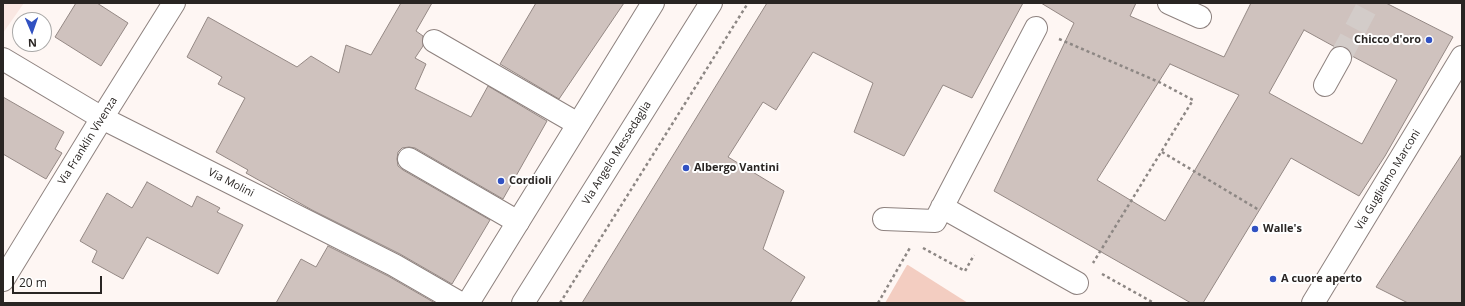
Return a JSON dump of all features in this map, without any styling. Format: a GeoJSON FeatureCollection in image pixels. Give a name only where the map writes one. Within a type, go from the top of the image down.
{"type":"FeatureCollection","features":[{"type":"Feature","properties":{"kind":"main road","name":"Via Franklin Vivenza"},"geometry":{"type":"LineString","coordinates":[[3,280],[174,3]]}},
{"type":"Feature","properties":{"kind":"main road"},"geometry":{"type":"LineString","coordinates":[[468,303],[653,3]]}},
{"type":"Feature","properties":{"kind":"main road","name":"Via Angelo Messedaglia"},"geometry":{"type":"LineString","coordinates":[[523,303],[711,3]]}},
{"type":"Feature","properties":{"kind":"main road"},"geometry":{"type":"LineString","coordinates":[[1169,3],[1200,17]]}},
{"type":"Feature","properties":{"kind":"main road"},"geometry":{"type":"LineString","coordinates":[[884,219],[935,221],[1045,32]]}},
{"type":"Feature","properties":{"kind":"main road"},"geometry":{"type":"LineString","coordinates":[[434,41],[578,124]]}},
{"type":"Feature","properties":{"kind":"main road","name":"Via Guglielmo Marconi"},"geometry":{"type":"LineString","coordinates":[[1313,303],[1462,57]]}},
{"type":"Feature","properties":{"kind":"main road"},"geometry":{"type":"LineString","coordinates":[[1325,85],[1340,58]]}},
{"type":"Feature","properties":{"kind":"main road","name":"Via Molini"},"geometry":{"type":"LineString","coordinates":[[3,59],[102,118],[394,265],[460,303]]}},
{"type":"Feature","properties":{"kind":"main road"},"geometry":{"type":"LineString","coordinates":[[409,159],[518,222]]}},
{"type":"Feature","properties":{"kind":"main road"},"geometry":{"type":"LineString","coordinates":[[942,207],[1084,275]]}},
{"type":"Feature","properties":{"kind":"path"},"geometry":{"type":"LineString","coordinates":[[560,303],[748,3]]}},
{"type":"Feature","properties":{"kind":"path"},"geometry":{"type":"LineString","coordinates":[[1045,32],[1159,82],[1193,100],[1084,275]]}},
{"type":"Feature","properties":{"kind":"path"},"geometry":{"type":"LineString","coordinates":[[1162,152],[1259,210]]}},
{"type":"Feature","properties":{"kind":"shaded area"},"geometry":{"type":"Polygon","coordinates":[[[3,3],[24,3],[18,12],[12,12],[12,20],[3,33],[3,3]]]}},
{"type":"Feature","properties":{"kind":"shaded area"},"geometry":{"type":"Polygon","coordinates":[[[908,265],[968,303],[885,303],[908,265]]]}},
{"type":"Feature","properties":{"kind":"building"},"geometry":{"type":"Polygon","coordinates":[[[76,3],[97,3],[128,23],[101,66],[55,37],[76,3]]]}},
{"type":"Feature","properties":{"kind":"building"},"geometry":{"type":"Polygon","coordinates":[[[401,3],[432,3],[416,31],[423,36],[423,46],[415,58],[426,64],[415,89],[471,117],[488,86],[547,121],[503,199],[415,148],[402,148],[398,152],[398,166],[403,170],[490,220],[452,284],[400,254],[312,210],[246,173],[248,170],[216,152],[245,98],[218,84],[222,77],[187,57],[208,17],[297,67],[311,56],[339,73],[346,45],[371,55],[401,3]]]}},
{"type":"Feature","properties":{"kind":"building"},"geometry":{"type":"Polygon","coordinates":[[[536,3],[624,3],[559,99],[500,64],[536,3]]]}},
{"type":"Feature","properties":{"kind":"building"},"geometry":{"type":"Polygon","coordinates":[[[767,3],[1023,3],[972,98],[943,85],[904,156],[854,132],[873,83],[813,52],[776,110],[763,102],[728,157],[784,191],[763,249],[805,277],[790,303],[582,303],[767,3]]]}},
{"type":"Feature","properties":{"kind":"building"},"geometry":{"type":"Polygon","coordinates":[[[1041,3],[1136,3],[1130,16],[1224,57],[1251,3],[1386,3],[1453,37],[1385,156],[1359,196],[1291,158],[1203,303],[1191,303],[994,191],[1074,23],[1041,3]],[[1304,30],[1269,93],[1362,144],[1397,80],[1352,56],[1346,47],[1335,47],[1304,30]],[[1170,64],[1097,180],[1165,221],[1239,95],[1170,64]]]}},
{"type":"Feature","properties":{"kind":"building"},"geometry":{"type":"Polygon","coordinates":[[[3,97],[64,132],[55,149],[62,153],[46,179],[3,154],[3,97]]]}},
{"type":"Feature","properties":{"kind":"building"},"geometry":{"type":"Polygon","coordinates":[[[1462,154],[1462,303],[1408,303],[1376,287],[1462,154]]]}},
{"type":"Feature","properties":{"kind":"building"},"geometry":{"type":"Polygon","coordinates":[[[147,182],[192,207],[197,196],[220,208],[217,212],[243,225],[218,274],[147,237],[123,279],[92,262],[97,251],[80,241],[107,193],[132,208],[147,182]]]}},
{"type":"Feature","properties":{"kind":"building"},"geometry":{"type":"Polygon","coordinates":[[[328,246],[388,276],[435,303],[276,303],[301,259],[316,267],[328,246]]]}},
{"type":"Feature","properties":{"kind":"tunnel"},"geometry":{"type":"LineString","coordinates":[[1340,58],[1369,3]]}},
{"type":"Feature","properties":{"kind":"place","name":"Chicco d'oro"},"geometry":{"type":"Point","coordinates":[1429,40]}},
{"type":"Feature","properties":{"kind":"place","name":"Albergo Vantini"},"geometry":{"type":"Point","coordinates":[686,168]}},
{"type":"Feature","properties":{"kind":"place","name":"Cordioli"},"geometry":{"type":"Point","coordinates":[501,181]}},
{"type":"Feature","properties":{"kind":"place","name":"Walle's"},"geometry":{"type":"Point","coordinates":[1255,229]}},
{"type":"Feature","properties":{"kind":"place","name":"A cuore aperto"},"geometry":{"type":"Point","coordinates":[1273,279]}}]}
